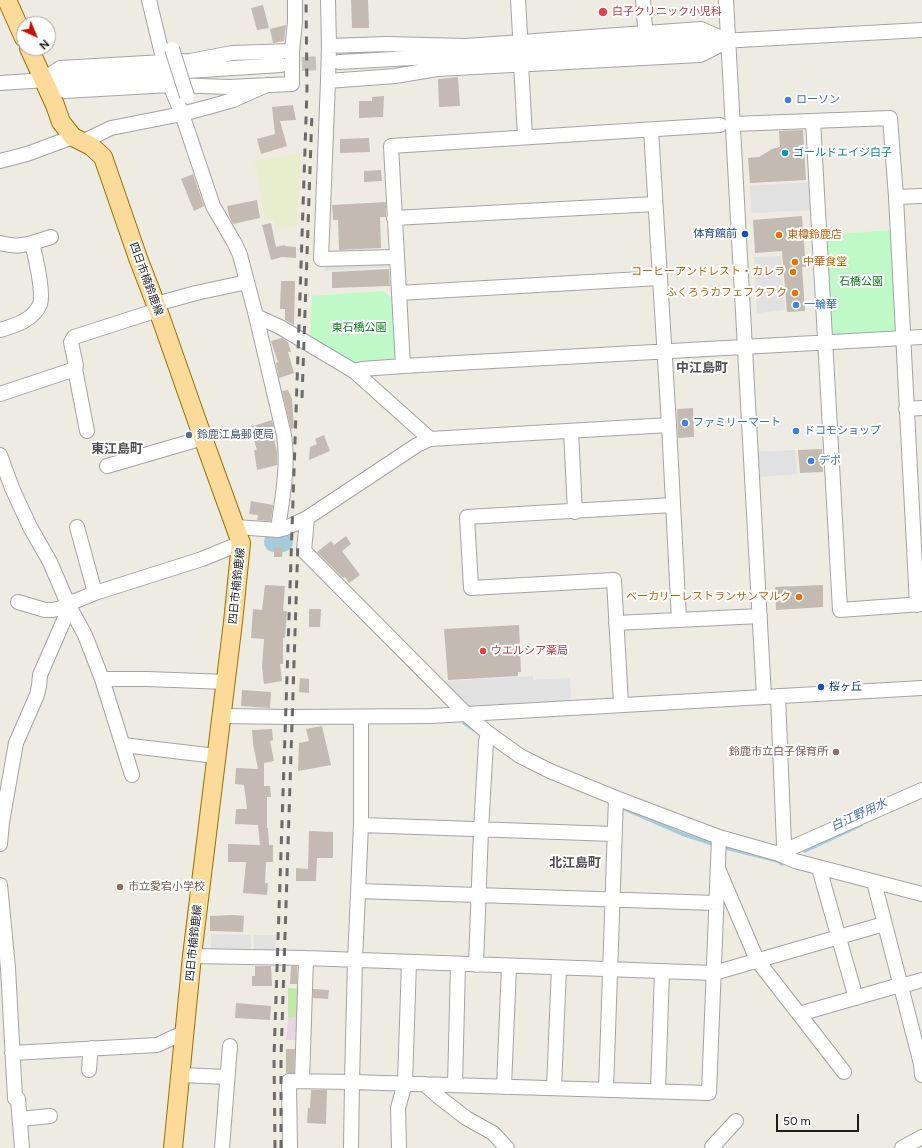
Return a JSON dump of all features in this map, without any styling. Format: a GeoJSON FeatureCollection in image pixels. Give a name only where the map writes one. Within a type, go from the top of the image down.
{"type":"FeatureCollection","features":[{"type":"Feature","properties":{"kind":"main road"},"geometry":{"type":"LineString","coordinates":[[6,0],[16,21]]}},
{"type":"Feature","properties":{"kind":"main road","name":"四日市楠鈴鹿線"},"geometry":{"type":"LineString","coordinates":[[33,56],[44,79],[61,122],[78,140],[91,146],[103,157],[138,258],[239,535],[226,682],[192,956],[173,1148]]}},
{"type":"Feature","properties":{"kind":"street"},"geometry":{"type":"LineString","coordinates":[[149,0],[164,62]]}},
{"type":"Feature","properties":{"kind":"street"},"geometry":{"type":"LineString","coordinates":[[44,79],[66,91],[170,85],[229,87],[292,84],[292,51],[296,22],[295,0]]}},
{"type":"Feature","properties":{"kind":"street"},"geometry":{"type":"LineString","coordinates":[[328,0],[329,46],[321,259],[396,257]]}},
{"type":"Feature","properties":{"kind":"street"},"geometry":{"type":"LineString","coordinates":[[518,0],[520,35]]}},
{"type":"Feature","properties":{"kind":"street"},"geometry":{"type":"LineString","coordinates":[[644,0],[645,28]]}},
{"type":"Feature","properties":{"kind":"street"},"geometry":{"type":"LineString","coordinates":[[726,0],[728,41],[726,124],[746,347],[760,616],[771,696],[784,855]]}},
{"type":"Feature","properties":{"kind":"street"},"geometry":{"type":"LineString","coordinates":[[329,46],[386,44],[466,46],[701,29],[728,41]]}},
{"type":"Feature","properties":{"kind":"street"},"geometry":{"type":"LineString","coordinates":[[339,62],[922,30]]}},
{"type":"Feature","properties":{"kind":"street"},"geometry":{"type":"LineString","coordinates":[[328,81],[395,76],[437,69],[700,55],[728,41]]}},
{"type":"Feature","properties":{"kind":"street"},"geometry":{"type":"LineString","coordinates":[[172,49],[187,96]]}},
{"type":"Feature","properties":{"kind":"street"},"geometry":{"type":"LineString","coordinates":[[44,79],[60,68],[190,61],[232,53],[292,51]]}},
{"type":"Feature","properties":{"kind":"street"},"geometry":{"type":"LineString","coordinates":[[520,64],[525,137]]}},
{"type":"Feature","properties":{"kind":"street"},"geometry":{"type":"LineString","coordinates":[[0,83],[44,79],[282,66]]}},
{"type":"Feature","properties":{"kind":"street"},"geometry":{"type":"LineString","coordinates":[[170,85],[182,114],[213,206],[240,254],[256,316],[286,446],[285,481],[278,530]]}},
{"type":"Feature","properties":{"kind":"street"},"geometry":{"type":"LineString","coordinates":[[0,161],[78,140],[111,128],[182,114],[233,100],[267,85]]}},
{"type":"Feature","properties":{"kind":"street"},"geometry":{"type":"LineString","coordinates":[[403,366],[391,146],[651,130],[654,128],[726,124],[890,118],[896,197],[906,409],[919,605],[840,610],[813,121]]}},
{"type":"Feature","properties":{"kind":"street"},"geometry":{"type":"LineString","coordinates":[[651,130],[679,620]]}},
{"type":"Feature","properties":{"kind":"street"},"geometry":{"type":"LineString","coordinates":[[896,197],[922,196]]}},
{"type":"Feature","properties":{"kind":"street"},"geometry":{"type":"LineString","coordinates":[[394,218],[655,204]]}},
{"type":"Feature","properties":{"kind":"street"},"geometry":{"type":"LineString","coordinates":[[0,243],[9,246],[26,245],[51,237]]}},
{"type":"Feature","properties":{"kind":"street"},"geometry":{"type":"LineString","coordinates":[[0,330],[17,325],[30,317],[41,304],[39,282],[32,243]]}},
{"type":"Feature","properties":{"kind":"street"},"geometry":{"type":"LineString","coordinates":[[399,293],[659,278]]}},
{"type":"Feature","properties":{"kind":"street"},"geometry":{"type":"LineString","coordinates":[[87,431],[71,342],[74,337],[196,293],[247,282]]}},
{"type":"Feature","properties":{"kind":"street"},"geometry":{"type":"LineString","coordinates":[[256,316],[280,327],[354,371],[430,439]]}},
{"type":"Feature","properties":{"kind":"street"},"geometry":{"type":"LineString","coordinates":[[354,371],[403,366],[922,337]]}},
{"type":"Feature","properties":{"kind":"street"},"geometry":{"type":"LineString","coordinates":[[0,394],[75,369]]}},
{"type":"Feature","properties":{"kind":"street"},"geometry":{"type":"LineString","coordinates":[[906,409],[922,408]]}},
{"type":"Feature","properties":{"kind":"street"},"geometry":{"type":"LineString","coordinates":[[18,602],[45,610],[61,608],[95,593],[202,559],[239,535],[286,528],[307,518],[416,445],[430,439],[669,425]]}},
{"type":"Feature","properties":{"kind":"street"},"geometry":{"type":"LineString","coordinates":[[571,431],[575,512]]}},
{"type":"Feature","properties":{"kind":"street"},"geometry":{"type":"LineString","coordinates":[[107,466],[203,438]]}},
{"type":"Feature","properties":{"kind":"street"},"geometry":{"type":"LineString","coordinates":[[0,455],[12,488],[30,527],[50,562],[68,604],[85,635],[102,679],[132,775]]}},
{"type":"Feature","properties":{"kind":"street"},"geometry":{"type":"LineString","coordinates":[[622,704],[614,580],[471,588],[468,517],[575,512],[673,505]]}},
{"type":"Feature","properties":{"kind":"street"},"geometry":{"type":"LineString","coordinates":[[307,518],[304,551],[487,737],[550,772],[616,798],[719,842],[784,855],[795,861],[819,868],[922,894]]}},
{"type":"Feature","properties":{"kind":"street"},"geometry":{"type":"LineString","coordinates":[[77,527],[95,593]]}},
{"type":"Feature","properties":{"kind":"street"},"geometry":{"type":"LineString","coordinates":[[0,844],[2,822],[16,743],[37,695],[40,675],[67,613],[68,604]]}},
{"type":"Feature","properties":{"kind":"street"},"geometry":{"type":"LineString","coordinates":[[616,623],[760,616]]}},
{"type":"Feature","properties":{"kind":"street"},"geometry":{"type":"LineString","coordinates":[[102,679],[226,682]]}},
{"type":"Feature","properties":{"kind":"street"},"geometry":{"type":"LineString","coordinates":[[222,716],[361,717],[466,714],[922,688]]}},
{"type":"Feature","properties":{"kind":"street"},"geometry":{"type":"LineString","coordinates":[[351,1148],[355,961],[361,825],[361,717]]}},
{"type":"Feature","properties":{"kind":"street"},"geometry":{"type":"LineString","coordinates":[[476,965],[481,830],[487,737]]}},
{"type":"Feature","properties":{"kind":"street"},"geometry":{"type":"LineString","coordinates":[[123,745],[216,756]]}},
{"type":"Feature","properties":{"kind":"street"},"geometry":{"type":"LineString","coordinates":[[784,855],[793,847],[922,790]]}},
{"type":"Feature","properties":{"kind":"street"},"geometry":{"type":"LineString","coordinates":[[606,1090],[616,798]]}},
{"type":"Feature","properties":{"kind":"street"},"geometry":{"type":"LineString","coordinates":[[361,825],[614,834]]}},
{"type":"Feature","properties":{"kind":"street"},"geometry":{"type":"LineString","coordinates":[[290,1148],[289,1081],[404,1083],[708,1093],[719,842]]}},
{"type":"Feature","properties":{"kind":"street"},"geometry":{"type":"LineString","coordinates":[[819,868],[856,998]]}},
{"type":"Feature","properties":{"kind":"street"},"geometry":{"type":"LineString","coordinates":[[718,869],[757,960],[844,1072]]}},
{"type":"Feature","properties":{"kind":"street"},"geometry":{"type":"LineString","coordinates":[[874,882],[922,1068]]}},
{"type":"Feature","properties":{"kind":"street"},"geometry":{"type":"LineString","coordinates":[[0,885],[4,968],[15,1098],[18,1099],[22,1148]]}},
{"type":"Feature","properties":{"kind":"street"},"geometry":{"type":"LineString","coordinates":[[358,891],[716,903]]}},
{"type":"Feature","properties":{"kind":"street"},"geometry":{"type":"LineString","coordinates":[[192,956],[306,958],[714,973],[838,936],[884,924]]}},
{"type":"Feature","properties":{"kind":"street"},"geometry":{"type":"LineString","coordinates":[[302,1081],[306,958]]}},
{"type":"Feature","properties":{"kind":"street"},"geometry":{"type":"LineString","coordinates":[[399,1148],[398,1108],[404,1083],[409,962]]}},
{"type":"Feature","properties":{"kind":"street"},"geometry":{"type":"LineString","coordinates":[[455,1085],[458,964]]}},
{"type":"Feature","properties":{"kind":"street"},"geometry":{"type":"LineString","coordinates":[[504,1087],[508,966]]}},
{"type":"Feature","properties":{"kind":"street"},"geometry":{"type":"LineString","coordinates":[[554,1088],[559,968]]}},
{"type":"Feature","properties":{"kind":"street"},"geometry":{"type":"LineString","coordinates":[[658,1091],[662,971]]}},
{"type":"Feature","properties":{"kind":"street"},"geometry":{"type":"LineString","coordinates":[[798,1014],[922,980]]}},
{"type":"Feature","properties":{"kind":"street"},"geometry":{"type":"LineString","coordinates":[[12,1052],[157,1045],[185,1032]]}},
{"type":"Feature","properties":{"kind":"street"},"geometry":{"type":"LineString","coordinates":[[222,1148],[230,1046]]}},
{"type":"Feature","properties":{"kind":"street"},"geometry":{"type":"LineString","coordinates":[[89,1070],[92,1048]]}},
{"type":"Feature","properties":{"kind":"street"},"geometry":{"type":"LineString","coordinates":[[181,1075],[227,1077]]}},
{"type":"Feature","properties":{"kind":"street"},"geometry":{"type":"LineString","coordinates":[[424,1084],[438,1097],[466,1118],[493,1133],[507,1148]]}},
{"type":"Feature","properties":{"kind":"street"},"geometry":{"type":"LineString","coordinates":[[20,1119],[50,1116]]}},
{"type":"Feature","properties":{"kind":"street"},"geometry":{"type":"LineString","coordinates":[[713,1148],[736,1121]]}},
{"type":"Feature","properties":{"kind":"street"},"geometry":{"type":"LineString","coordinates":[[902,1148],[922,1137]]}},
{"type":"Feature","properties":{"kind":"shaded area"},"geometry":{"type":"Polygon","coordinates":[[[813,182],[814,210],[751,213],[750,186],[813,182]]]}},
{"type":"Feature","properties":{"kind":"shaded area"},"geometry":{"type":"Polygon","coordinates":[[[781,256],[785,310],[757,313],[754,257],[781,256]]]}},
{"type":"Feature","properties":{"kind":"shaded area"},"geometry":{"type":"Polygon","coordinates":[[[390,261],[390,267],[325,271],[325,263],[390,261]]]}},
{"type":"Feature","properties":{"kind":"shaded area"},"geometry":{"type":"Polygon","coordinates":[[[795,450],[797,474],[757,477],[756,452],[795,450]]]}},
{"type":"Feature","properties":{"kind":"shaded area"},"geometry":{"type":"Polygon","coordinates":[[[533,676],[533,680],[570,678],[571,701],[466,706],[447,687],[446,681],[533,676]]]}},
{"type":"Feature","properties":{"kind":"shaded area"},"geometry":{"type":"Polygon","coordinates":[[[211,934],[251,935],[251,948],[211,949],[211,934]]]}},
{"type":"Feature","properties":{"kind":"shaded area"},"geometry":{"type":"Polygon","coordinates":[[[254,935],[276,935],[275,950],[254,949],[254,935]]]}},
{"type":"Feature","properties":{"kind":"shaded area"},"geometry":{"type":"Polygon","coordinates":[[[288,1017],[299,1017],[299,1040],[286,1040],[288,1017]]]}},
{"type":"Feature","properties":{"kind":"green space"},"geometry":{"type":"Polygon","coordinates":[[[301,153],[297,226],[277,230],[273,220],[264,216],[255,161],[301,153]]]}},
{"type":"Feature","properties":{"kind":"green space","name":"石橋公園"},"geometry":{"type":"Polygon","coordinates":[[[892,230],[897,330],[891,334],[833,338],[830,334],[825,235],[892,230]]]}},
{"type":"Feature","properties":{"kind":"green space","name":"東石橋公園"},"geometry":{"type":"Polygon","coordinates":[[[383,291],[394,300],[398,359],[394,362],[348,365],[310,342],[312,296],[383,291]]]}},
{"type":"Feature","properties":{"kind":"green space"},"geometry":{"type":"Polygon","coordinates":[[[288,988],[301,989],[299,1017],[288,1017],[288,988]]]}},
{"type":"Feature","properties":{"kind":"building"},"geometry":{"type":"Polygon","coordinates":[[[351,0],[368,0],[369,28],[352,28],[351,0]]]}},
{"type":"Feature","properties":{"kind":"building"},"geometry":{"type":"Polygon","coordinates":[[[263,5],[269,28],[257,30],[251,8],[263,5]]]}},
{"type":"Feature","properties":{"kind":"building"},"geometry":{"type":"Polygon","coordinates":[[[286,25],[284,41],[273,43],[270,29],[286,25]]]}},
{"type":"Feature","properties":{"kind":"building"},"geometry":{"type":"Polygon","coordinates":[[[458,77],[460,106],[439,107],[438,79],[458,77]]]}},
{"type":"Feature","properties":{"kind":"building"},"geometry":{"type":"Polygon","coordinates":[[[384,96],[383,117],[359,118],[359,101],[372,101],[372,97],[384,96]]]}},
{"type":"Feature","properties":{"kind":"building"},"geometry":{"type":"Polygon","coordinates":[[[293,105],[296,120],[280,121],[287,146],[261,154],[257,139],[275,134],[272,107],[293,105]]]}},
{"type":"Feature","properties":{"kind":"building","name":"ゴールドエイジ白子"},"geometry":{"type":"Polygon","coordinates":[[[803,130],[806,180],[750,183],[748,158],[759,157],[772,149],[780,147],[779,131],[803,130]]]}},
{"type":"Feature","properties":{"kind":"building"},"geometry":{"type":"Polygon","coordinates":[[[369,138],[370,152],[340,153],[340,139],[369,138]]]}},
{"type":"Feature","properties":{"kind":"building"},"geometry":{"type":"Polygon","coordinates":[[[381,170],[382,181],[364,182],[364,171],[381,170]]]}},
{"type":"Feature","properties":{"kind":"building"},"geometry":{"type":"Polygon","coordinates":[[[193,174],[204,206],[194,211],[181,179],[193,174]]]}},
{"type":"Feature","properties":{"kind":"building"},"geometry":{"type":"Polygon","coordinates":[[[257,200],[260,218],[233,224],[229,216],[227,206],[257,200]]]}},
{"type":"Feature","properties":{"kind":"building"},"geometry":{"type":"Polygon","coordinates":[[[386,202],[386,217],[380,217],[381,248],[339,250],[338,220],[333,220],[332,205],[386,202]]]}},
{"type":"Feature","properties":{"kind":"building"},"geometry":{"type":"Polygon","coordinates":[[[802,216],[807,267],[802,267],[805,311],[787,312],[782,251],[755,253],[753,220],[802,216]]]}},
{"type":"Feature","properties":{"kind":"building"},"geometry":{"type":"Polygon","coordinates":[[[271,223],[276,247],[285,245],[296,247],[296,258],[282,257],[271,260],[262,225],[271,223]]]}},
{"type":"Feature","properties":{"kind":"building"},"geometry":{"type":"Polygon","coordinates":[[[389,269],[390,286],[332,288],[332,272],[389,269]]]}},
{"type":"Feature","properties":{"kind":"building"},"geometry":{"type":"Polygon","coordinates":[[[281,281],[295,281],[294,325],[285,320],[285,309],[280,309],[281,281]]]}},
{"type":"Feature","properties":{"kind":"building"},"geometry":{"type":"Polygon","coordinates":[[[282,338],[288,342],[291,352],[288,352],[294,373],[279,378],[276,363],[278,362],[271,341],[282,338]]]}},
{"type":"Feature","properties":{"kind":"building"},"geometry":{"type":"Polygon","coordinates":[[[288,390],[292,399],[294,428],[291,429],[282,391],[288,390]]]}},
{"type":"Feature","properties":{"kind":"building","name":"ファミリーマート"},"geometry":{"type":"Polygon","coordinates":[[[693,408],[694,437],[678,438],[677,409],[693,408]]]}},
{"type":"Feature","properties":{"kind":"building"},"geometry":{"type":"Polygon","coordinates":[[[272,420],[275,433],[273,434],[277,452],[277,465],[257,470],[254,450],[257,450],[250,427],[272,420]]]}},
{"type":"Feature","properties":{"kind":"building"},"geometry":{"type":"Polygon","coordinates":[[[324,435],[330,451],[309,460],[310,447],[317,444],[315,439],[324,435]]]}},
{"type":"Feature","properties":{"kind":"building","name":"デポ"},"geometry":{"type":"Polygon","coordinates":[[[822,449],[823,472],[800,473],[798,450],[822,449]]]}},
{"type":"Feature","properties":{"kind":"building"},"geometry":{"type":"Polygon","coordinates":[[[251,501],[273,505],[271,521],[257,520],[258,515],[249,514],[251,501]]]}},
{"type":"Feature","properties":{"kind":"building"},"geometry":{"type":"Polygon","coordinates":[[[346,536],[351,544],[342,551],[360,575],[349,583],[345,577],[343,578],[317,552],[331,541],[334,545],[346,536]]]}},
{"type":"Feature","properties":{"kind":"building"},"geometry":{"type":"Polygon","coordinates":[[[274,547],[283,547],[282,557],[274,557],[274,547]]]}},
{"type":"Feature","properties":{"kind":"building"},"geometry":{"type":"Polygon","coordinates":[[[265,585],[285,586],[283,611],[287,611],[285,638],[283,638],[283,664],[280,664],[282,681],[264,684],[262,667],[264,639],[251,638],[253,609],[262,610],[265,585]]]}},
{"type":"Feature","properties":{"kind":"building","name":"ベーカリーレストランサンマルク"},"geometry":{"type":"Polygon","coordinates":[[[823,585],[823,607],[776,610],[775,587],[823,585]]]}},
{"type":"Feature","properties":{"kind":"building"},"geometry":{"type":"Polygon","coordinates":[[[309,609],[321,609],[320,627],[309,627],[309,609]]]}},
{"type":"Feature","properties":{"kind":"building","name":"ウエルシア薬局"},"geometry":{"type":"Polygon","coordinates":[[[519,625],[521,672],[518,672],[518,676],[448,680],[444,629],[519,625]]]}},
{"type":"Feature","properties":{"kind":"building"},"geometry":{"type":"Polygon","coordinates":[[[300,678],[309,679],[309,693],[299,692],[300,678]]]}},
{"type":"Feature","properties":{"kind":"building"},"geometry":{"type":"Polygon","coordinates":[[[242,690],[271,692],[270,708],[241,706],[242,690]]]}},
{"type":"Feature","properties":{"kind":"building"},"geometry":{"type":"Polygon","coordinates":[[[322,726],[331,765],[298,771],[299,743],[309,741],[306,729],[322,726]]]}},
{"type":"Feature","properties":{"kind":"building"},"geometry":{"type":"Polygon","coordinates":[[[272,729],[273,740],[270,741],[274,761],[264,763],[264,786],[270,786],[271,797],[267,797],[267,828],[269,845],[273,845],[273,862],[266,862],[265,883],[268,883],[267,895],[243,893],[246,862],[228,862],[228,844],[260,845],[258,825],[235,824],[236,809],[247,809],[244,785],[235,784],[236,768],[258,769],[252,730],[272,729]]]}},
{"type":"Feature","properties":{"kind":"building"},"geometry":{"type":"Polygon","coordinates":[[[309,831],[333,832],[333,858],[317,858],[316,881],[296,881],[296,868],[308,869],[309,831]]]}},
{"type":"Feature","properties":{"kind":"building"},"geometry":{"type":"Polygon","coordinates":[[[210,916],[244,916],[243,932],[210,931],[210,916]]]}},
{"type":"Feature","properties":{"kind":"building"},"geometry":{"type":"Polygon","coordinates":[[[255,966],[271,966],[272,986],[252,986],[252,976],[255,976],[255,966]]]}},
{"type":"Feature","properties":{"kind":"building"},"geometry":{"type":"Polygon","coordinates":[[[291,966],[297,966],[297,984],[290,984],[291,966]]]}},
{"type":"Feature","properties":{"kind":"building"},"geometry":{"type":"Polygon","coordinates":[[[313,989],[329,990],[328,999],[313,998],[313,989]]]}},
{"type":"Feature","properties":{"kind":"building"},"geometry":{"type":"Polygon","coordinates":[[[236,1003],[271,1006],[270,1020],[235,1018],[236,1003]]]}},
{"type":"Feature","properties":{"kind":"building"},"geometry":{"type":"Polygon","coordinates":[[[286,1049],[295,1049],[294,1073],[286,1073],[286,1049]]]}},
{"type":"Feature","properties":{"kind":"building"},"geometry":{"type":"Polygon","coordinates":[[[311,1090],[327,1090],[326,1124],[307,1123],[311,1090]]]}},
{"type":"Feature","properties":{"kind":"waterway"},"geometry":{"type":"LineString","coordinates":[[274,542],[280,540],[283,542]]}},
{"type":"Feature","properties":{"kind":"waterway"},"geometry":{"type":"LineString","coordinates":[[464,723],[480,734]]}},
{"type":"Feature","properties":{"kind":"waterway"},"geometry":{"type":"LineString","coordinates":[[620,807],[682,834],[716,845]]}},
{"type":"Feature","properties":{"kind":"waterway","name":"白江野用水"},"geometry":{"type":"LineString","coordinates":[[805,851],[861,825]]}},
{"type":"Feature","properties":{"kind":"waterway"},"geometry":{"type":"LineString","coordinates":[[722,847],[778,861],[782,864]]}},
{"type":"Feature","properties":{"kind":"tunnel"},"geometry":{"type":"LineString","coordinates":[[281,65],[339,62]]}},
{"type":"Feature","properties":{"kind":"railway"},"geometry":{"type":"LineString","coordinates":[[275,1148],[274,1057],[307,90],[306,0]]}},
{"type":"Feature","properties":{"kind":"railway"},"geometry":{"type":"LineString","coordinates":[[302,398],[312,112]]}},
{"type":"Feature","properties":{"kind":"railway"},"geometry":{"type":"LineString","coordinates":[[281,1148],[281,1057],[298,542]]}},
{"type":"Feature","properties":{"kind":"place","name":"白子クリニック小児科"},"geometry":{"type":"Point","coordinates":[603,12]}},
{"type":"Feature","properties":{"kind":"place","name":"ローソン"},"geometry":{"type":"Point","coordinates":[788,100]}},
{"type":"Feature","properties":{"kind":"place","name":"ゴールドエイジ白子"},"geometry":{"type":"Point","coordinates":[785,153]}},
{"type":"Feature","properties":{"kind":"place","name":"体育館前"},"geometry":{"type":"Point","coordinates":[745,234]}},
{"type":"Feature","properties":{"kind":"place","name":"東樽鈴鹿店"},"geometry":{"type":"Point","coordinates":[779,235]}},
{"type":"Feature","properties":{"kind":"place","name":"中華食堂"},"geometry":{"type":"Point","coordinates":[795,262]}},
{"type":"Feature","properties":{"kind":"place","name":"コーヒーアンドレスト・カレラ"},"geometry":{"type":"Point","coordinates":[793,272]}},
{"type":"Feature","properties":{"kind":"place","name":"ふくろうカフェフクフク"},"geometry":{"type":"Point","coordinates":[795,293]}},
{"type":"Feature","properties":{"kind":"place","name":"一輪華"},"geometry":{"type":"Point","coordinates":[796,305]}},
{"type":"Feature","properties":{"kind":"place","name":"ファミリーマート"},"geometry":{"type":"Point","coordinates":[685,423]}},
{"type":"Feature","properties":{"kind":"place","name":"ドコモショップ"},"geometry":{"type":"Point","coordinates":[796,431]}},
{"type":"Feature","properties":{"kind":"place","name":"鈴鹿江島郵便局"},"geometry":{"type":"Point","coordinates":[189,435]}},
{"type":"Feature","properties":{"kind":"place","name":"デポ"},"geometry":{"type":"Point","coordinates":[811,461]}},
{"type":"Feature","properties":{"kind":"place","name":"ベーカリーレストランサンマルク"},"geometry":{"type":"Point","coordinates":[799,597]}},
{"type":"Feature","properties":{"kind":"place","name":"ウエルシア薬局"},"geometry":{"type":"Point","coordinates":[483,651]}},
{"type":"Feature","properties":{"kind":"place","name":"桜ヶ丘"},"geometry":{"type":"Point","coordinates":[821,687]}},
{"type":"Feature","properties":{"kind":"place","name":"鈴鹿市立白子保育所"},"geometry":{"type":"Point","coordinates":[836,752]}},
{"type":"Feature","properties":{"kind":"place","name":"市立愛宕小学校"},"geometry":{"type":"Point","coordinates":[120,887]}},
{"type":"Feature","properties":{"kind":"district","name":"中江島町"},"geometry":{"type":"Point","coordinates":[702,368]}},
{"type":"Feature","properties":{"kind":"district","name":"東江島町"},"geometry":{"type":"Point","coordinates":[117,449]}},
{"type":"Feature","properties":{"kind":"district","name":"北江島町"},"geometry":{"type":"Point","coordinates":[575,863]}}]}
